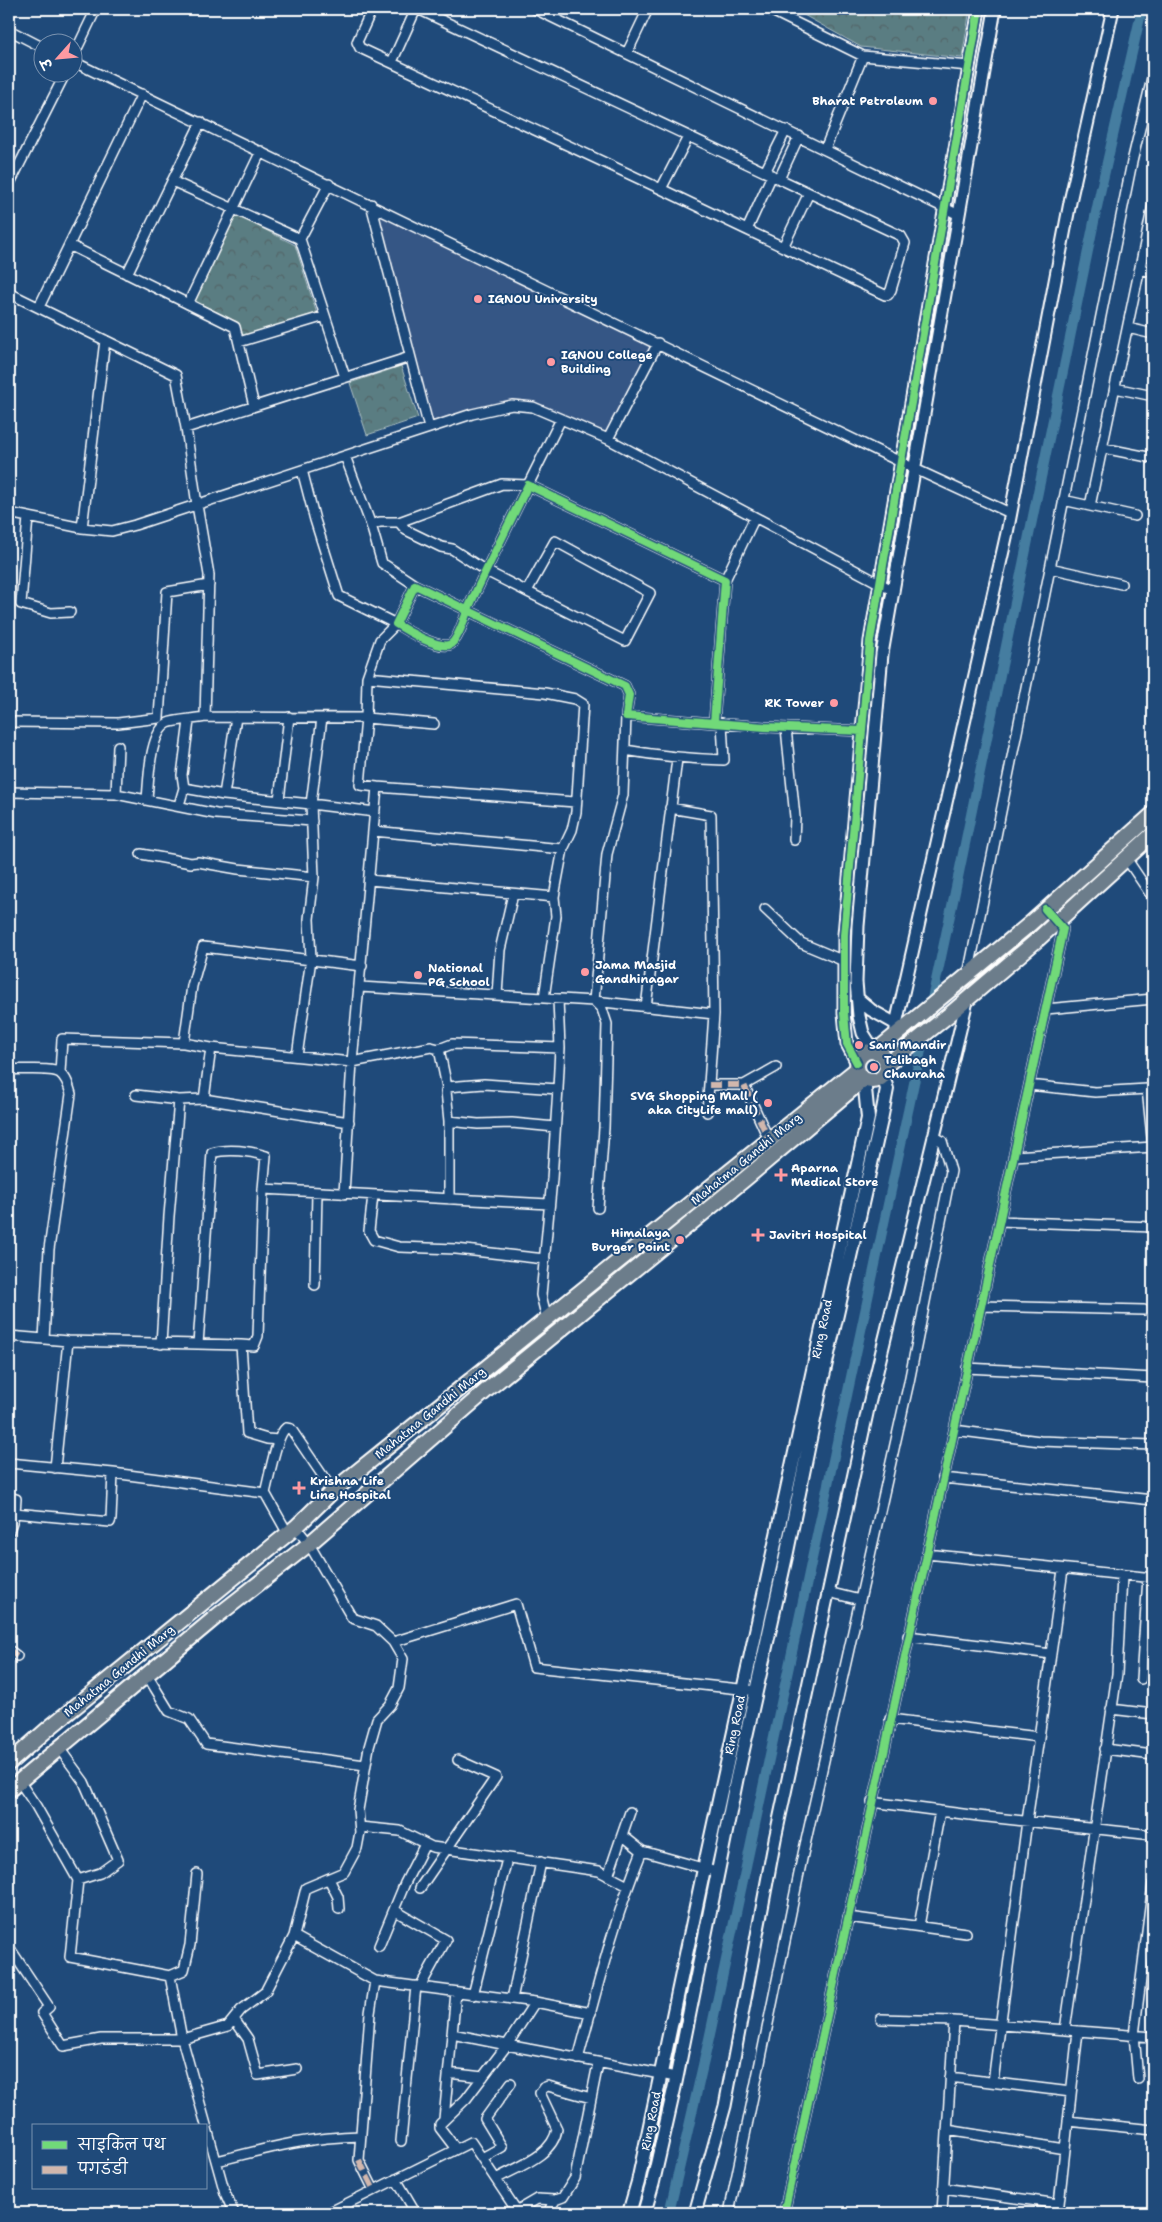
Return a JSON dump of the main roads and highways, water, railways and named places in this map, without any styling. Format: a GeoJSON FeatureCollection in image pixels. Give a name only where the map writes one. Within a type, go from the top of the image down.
{"type":"FeatureCollection","features":[{"type":"Feature","properties":{"kind":"main road"},"geometry":{"type":"LineString","coordinates":[[14,1786],[147,1675],[310,1544],[488,1389],[745,1179],[859,1070],[864,1054],[875,1052],[896,1030],[913,1021],[968,976],[1153,814]]}},
{"type":"Feature","properties":{"kind":"main road"},"geometry":{"type":"LineString","coordinates":[[859,1070],[874,1081],[914,1042],[935,1027],[1037,940],[1153,834]]}},
{"type":"Feature","properties":{"kind":"main road"},"geometry":{"type":"LineString","coordinates":[[644,2213],[653,2182],[676,2077],[718,1872],[750,1690],[881,1120],[887,1089],[884,1059],[875,1052]]}},
{"type":"Feature","properties":{"kind":"main road","name":"Mahatma Gandhi Marg"},"geometry":{"type":"LineString","coordinates":[[9,1763],[49,1728],[292,1531],[333,1491],[859,1070]]}},
{"type":"Feature","properties":{"kind":"main road","name":"Ring Road"},"geometry":{"type":"LineString","coordinates":[[629,2213],[638,2182],[704,1869],[750,1690],[842,1236],[868,1118],[859,1070]]}},
{"type":"Feature","properties":{"kind":"waterway"},"geometry":{"type":"LineString","coordinates":[[669,2213],[709,2039],[955,892],[1100,193],[1142,9]]}},
{"type":"Feature","properties":{"kind":"place","name":"Bharat Petroleum"},"geometry":{"type":"Point","coordinates":[933,101]}},
{"type":"Feature","properties":{"kind":"place","name":"IGNOU University"},"geometry":{"type":"Point","coordinates":[478,299]}},
{"type":"Feature","properties":{"kind":"place","name":"IGNOU College Building"},"geometry":{"type":"Point","coordinates":[551,362]}},
{"type":"Feature","properties":{"kind":"place","name":"RK Tower"},"geometry":{"type":"Point","coordinates":[834,703]}},
{"type":"Feature","properties":{"kind":"place","name":"Jama Masjid Gandhinagar"},"geometry":{"type":"Point","coordinates":[585,972]}},
{"type":"Feature","properties":{"kind":"place","name":"National PG School"},"geometry":{"type":"Point","coordinates":[418,975]}},
{"type":"Feature","properties":{"kind":"place","name":"Sani Mandir"},"geometry":{"type":"Point","coordinates":[859,1045]}},
{"type":"Feature","properties":{"kind":"place","name":"Telibagh Chauraha"},"geometry":{"type":"Point","coordinates":[874,1067]}},
{"type":"Feature","properties":{"kind":"place","name":"SVG Shopping Mall ( aka CityLife mall)"},"geometry":{"type":"Point","coordinates":[768,1103]}},
{"type":"Feature","properties":{"kind":"place","name":"Aparna Medical Store"},"geometry":{"type":"Point","coordinates":[781,1175]}},
{"type":"Feature","properties":{"kind":"place","name":"Javitri Hospital"},"geometry":{"type":"Point","coordinates":[758,1235]}},
{"type":"Feature","properties":{"kind":"place","name":"Himalaya Burger Point"},"geometry":{"type":"Point","coordinates":[680,1240]}},
{"type":"Feature","properties":{"kind":"place","name":"Krishna Life Line Hospital"},"geometry":{"type":"Point","coordinates":[299,1488]}}]}
